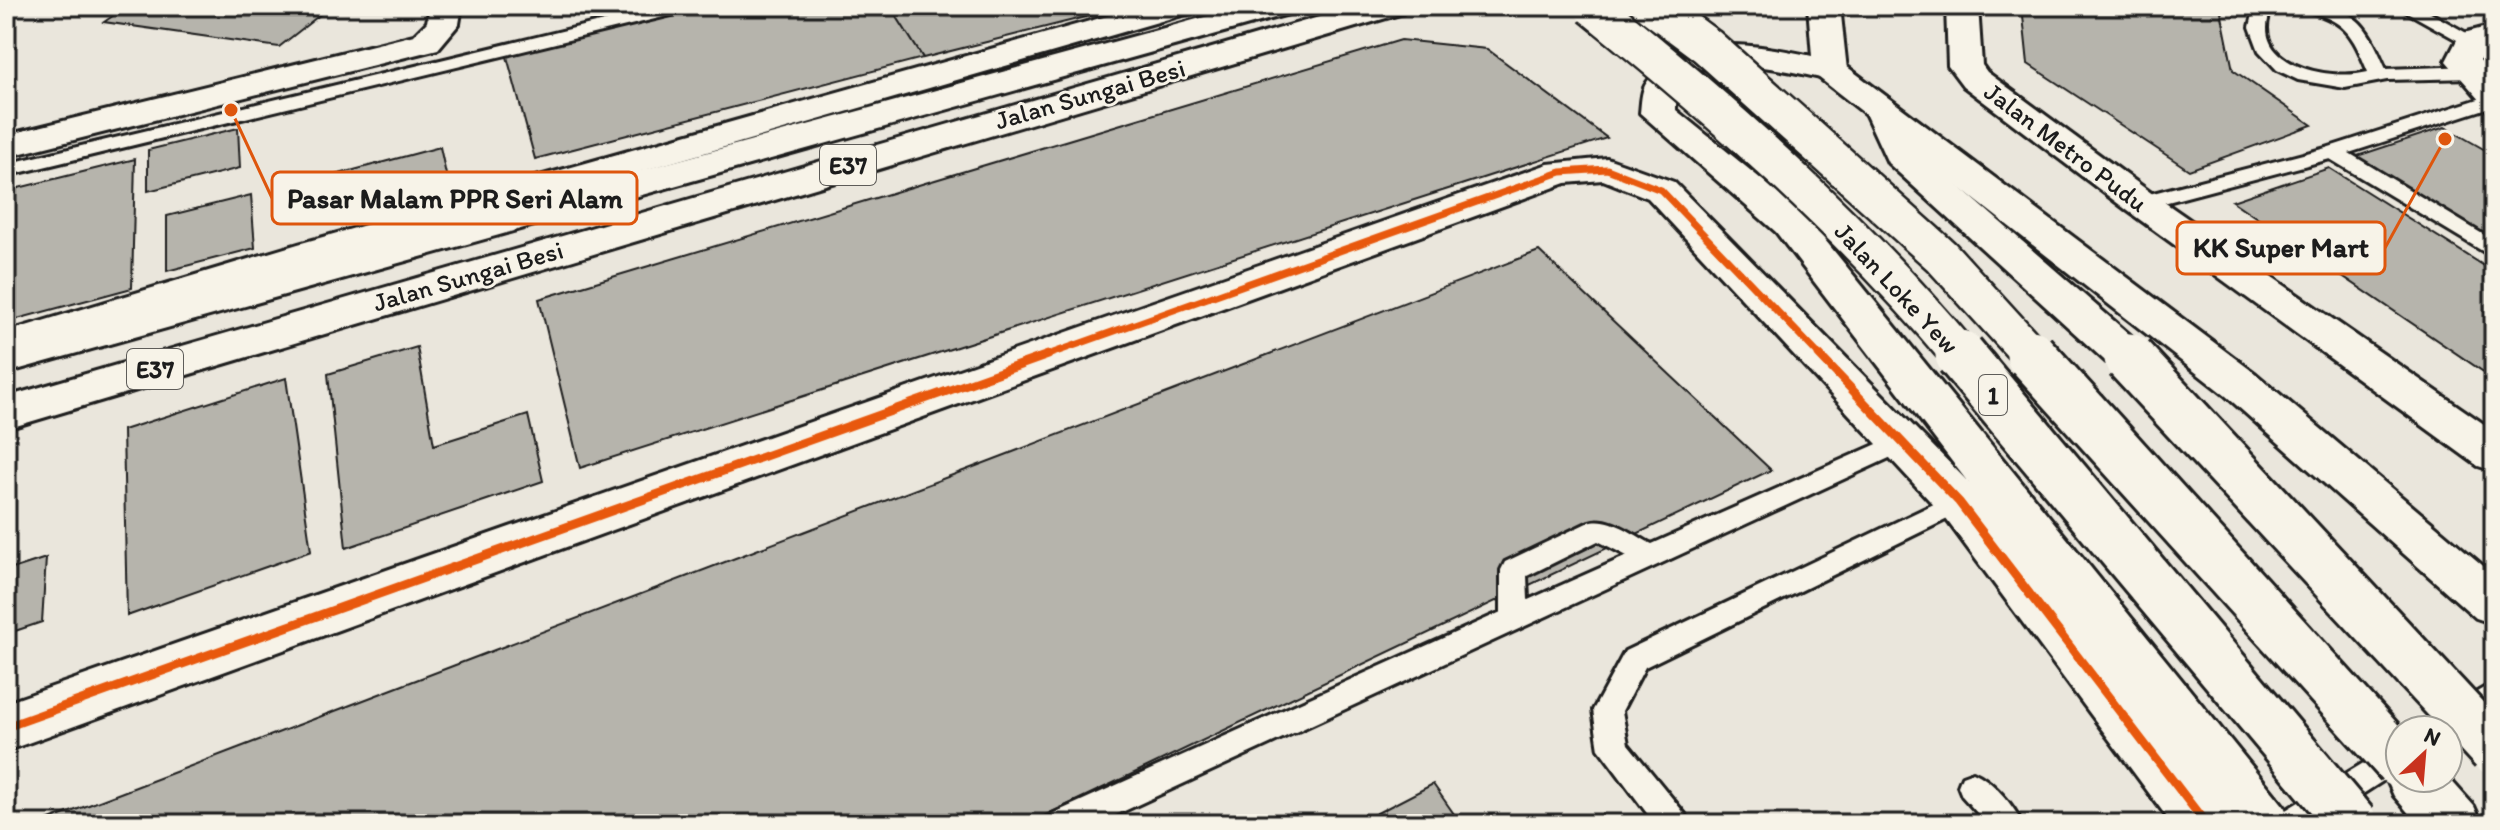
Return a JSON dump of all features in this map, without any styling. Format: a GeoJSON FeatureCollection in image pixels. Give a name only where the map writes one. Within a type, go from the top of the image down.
{"type":"FeatureCollection","features":[{"type":"Feature","properties":{"kind":"main road"},"geometry":{"type":"LineString","coordinates":[[6,146],[426,42],[443,24],[446,6]]}},
{"type":"Feature","properties":{"kind":"main road"},"geometry":{"type":"LineString","coordinates":[[6,347],[312,253],[1178,6]]}},
{"type":"Feature","properties":{"kind":"main road","name":"Jalan Sungai Besi"},"geometry":{"type":"LineString","coordinates":[[6,358],[1281,6]]}},
{"type":"Feature","properties":{"kind":"main road","name":"Jalan Sungai Besi"},"geometry":{"type":"LineString","coordinates":[[6,413],[1392,6]]}},
{"type":"Feature","properties":{"kind":"main road","name":"Jalan Loke Yew"},"geometry":{"type":"LineString","coordinates":[[1592,6],[1687,83],[1834,221],[1951,344],[2353,824]]}},
{"type":"Feature","properties":{"kind":"main road","name":"Jalan Loke Yew"},"geometry":{"type":"LineString","coordinates":[[1653,6],[1718,56],[1941,256],[2384,745]]}},
{"type":"Feature","properties":{"kind":"main road"},"geometry":{"type":"LineString","coordinates":[[1824,6],[1830,70]]}},
{"type":"Feature","properties":{"kind":"main road","name":"Jalan Metro Pudu"},"geometry":{"type":"LineString","coordinates":[[1962,6],[1965,66],[1975,79],[2141,203],[2494,454]]}},
{"type":"Feature","properties":{"kind":"main road"},"geometry":{"type":"LineString","coordinates":[[2264,824],[1790,223],[1658,113],[1661,87],[1686,63],[1732,56],[1770,59],[1830,70],[1883,113],[2004,200],[2241,385],[2494,604]]}},
{"type":"Feature","properties":{"kind":"main road"},"geometry":{"type":"LineString","coordinates":[[1883,113],[1901,155],[2129,358],[2494,750]]}},
{"type":"Feature","properties":{"kind":"main road"},"geometry":{"type":"LineString","coordinates":[[6,727],[1561,172],[1607,169],[1661,190],[1959,502],[2206,824]]}},
{"type":"Feature","properties":{"kind":"main road"},"geometry":{"type":"LineString","coordinates":[[2427,794],[2454,824]]}},
{"type":"Feature","properties":{"kind":"lane"},"geometry":{"type":"LineString","coordinates":[[6,170],[688,6]]}},
{"type":"Feature","properties":{"kind":"lane"},"geometry":{"type":"LineString","coordinates":[[2264,6],[2258,24],[2263,41],[2276,63],[2306,77],[2340,83],[2379,75],[2485,68]]}},
{"type":"Feature","properties":{"kind":"lane"},"geometry":{"type":"LineString","coordinates":[[2309,6],[2346,18],[2359,29],[2379,75]]}},
{"type":"Feature","properties":{"kind":"lane"},"geometry":{"type":"LineString","coordinates":[[2405,6],[2485,68]]}},
{"type":"Feature","properties":{"kind":"lane"},"geometry":{"type":"LineString","coordinates":[[2141,203],[2333,152],[2485,68]]}},
{"type":"Feature","properties":{"kind":"lane"},"geometry":{"type":"LineString","coordinates":[[2333,152],[2494,251]]}},
{"type":"Feature","properties":{"kind":"lane"},"geometry":{"type":"LineString","coordinates":[[1063,824],[1902,442]]}},
{"type":"Feature","properties":{"kind":"lane"},"geometry":{"type":"LineString","coordinates":[[1674,824],[1614,749],[1607,710],[1635,659],[1959,502]]}},
{"type":"Feature","properties":{"kind":"lane"},"geometry":{"type":"LineString","coordinates":[[1515,619],[1514,570],[1598,529],[1651,556]]}},
{"type":"Feature","properties":{"kind":"lane"},"geometry":{"type":"LineString","coordinates":[[2462,714],[2494,694]]}},
{"type":"Feature","properties":{"kind":"lane"},"geometry":{"type":"LineString","coordinates":[[2290,824],[2384,764]]}},
{"type":"Feature","properties":{"kind":"lane"},"geometry":{"type":"LineString","coordinates":[[1973,786],[2007,824]]}},
{"type":"Feature","properties":{"kind":"building"},"geometry":{"type":"Polygon","coordinates":[[[127,6],[331,6],[279,47],[104,22],[127,6]]]}},
{"type":"Feature","properties":{"kind":"building"},"geometry":{"type":"Polygon","coordinates":[[[704,6],[890,6],[923,58],[535,159],[506,53],[704,6]]]}},
{"type":"Feature","properties":{"kind":"building"},"geometry":{"type":"Polygon","coordinates":[[[890,6],[1129,6],[923,58],[890,6]]]}},
{"type":"Feature","properties":{"kind":"building"},"geometry":{"type":"Polygon","coordinates":[[[2022,6],[2220,6],[2233,70],[2312,125],[2189,170],[2028,64],[2022,6]]]}},
{"type":"Feature","properties":{"kind":"building"},"geometry":{"type":"Polygon","coordinates":[[[1401,40],[1487,49],[1607,138],[580,468],[539,299],[1401,40]]]}},
{"type":"Feature","properties":{"kind":"building"},"geometry":{"type":"Polygon","coordinates":[[[2445,127],[2494,155],[2494,244],[2354,157],[2445,127]]]}},
{"type":"Feature","properties":{"kind":"building"},"geometry":{"type":"Polygon","coordinates":[[[238,128],[240,168],[148,191],[148,150],[238,128]]]}},
{"type":"Feature","properties":{"kind":"building"},"geometry":{"type":"Polygon","coordinates":[[[440,147],[450,193],[341,222],[335,175],[440,147]]]}},
{"type":"Feature","properties":{"kind":"building"},"geometry":{"type":"Polygon","coordinates":[[[135,159],[132,288],[6,322],[6,191],[135,159]]]}},
{"type":"Feature","properties":{"kind":"building"},"geometry":{"type":"Polygon","coordinates":[[[2329,168],[2494,272],[2494,379],[2232,201],[2329,168]]]}},
{"type":"Feature","properties":{"kind":"building"},"geometry":{"type":"Polygon","coordinates":[[[251,195],[255,248],[167,271],[167,216],[251,195]]]}},
{"type":"Feature","properties":{"kind":"building"},"geometry":{"type":"Polygon","coordinates":[[[1539,251],[1771,470],[1027,824],[39,824],[1539,251]]]}},
{"type":"Feature","properties":{"kind":"building"},"geometry":{"type":"Polygon","coordinates":[[[417,347],[434,445],[528,415],[543,481],[346,548],[328,374],[417,347]]]}},
{"type":"Feature","properties":{"kind":"building"},"geometry":{"type":"Polygon","coordinates":[[[286,378],[311,551],[127,616],[123,430],[286,378]]]}},
{"type":"Feature","properties":{"kind":"building"},"geometry":{"type":"Polygon","coordinates":[[[46,558],[42,622],[6,634],[6,571],[46,558]]]}},
{"type":"Feature","properties":{"kind":"building"},"geometry":{"type":"Polygon","coordinates":[[[1433,784],[1461,824],[1356,824],[1433,784]]]}},
{"type":"Feature","properties":{"kind":"cycle path"},"geometry":{"type":"LineString","coordinates":[[6,727],[1561,172],[1607,169],[1661,190],[1959,502],[2206,824]]}},
{"type":"Feature","properties":{"kind":"place","name":"Pasar Malam PPR Seri Alam"},"geometry":{"type":"Point","coordinates":[231,110]}},
{"type":"Feature","properties":{"kind":"place","name":"KK Super Mart"},"geometry":{"type":"Point","coordinates":[2445,139]}}]}
